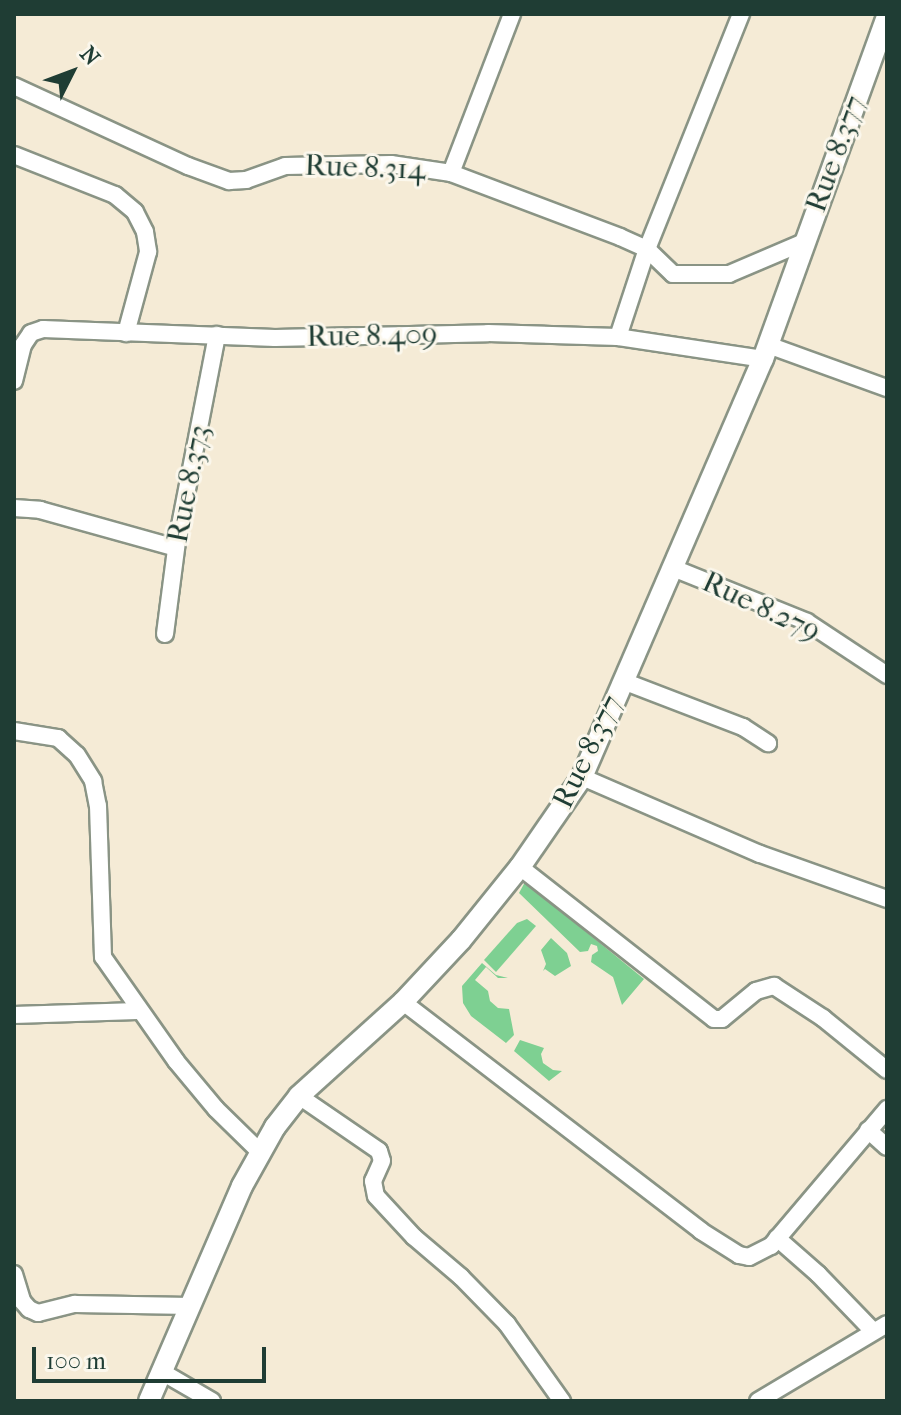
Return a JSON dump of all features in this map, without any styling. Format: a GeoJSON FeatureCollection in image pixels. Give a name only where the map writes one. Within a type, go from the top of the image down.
{"type":"FeatureCollection","features":[{"type":"Feature","properties":{"kind":"street"},"geometry":{"type":"LineString","coordinates":[[451,173],[512,14]]}},
{"type":"Feature","properties":{"kind":"street"},"geometry":{"type":"LineString","coordinates":[[618,337],[647,249],[741,14]]}},
{"type":"Feature","properties":{"kind":"street","name":"Rue 8.377"},"geometry":{"type":"LineString","coordinates":[[149,1401],[259,1151],[299,1096],[403,1002],[461,940],[520,867],[582,777],[766,352],[804,242],[883,39],[887,16]]}},
{"type":"Feature","properties":{"kind":"street","name":"Rue 8.314"},"geometry":{"type":"LineString","coordinates":[[14,86],[188,166],[229,181],[246,180],[285,166],[391,164],[451,173],[647,249],[673,274],[729,274],[804,242]]}},
{"type":"Feature","properties":{"kind":"street"},"geometry":{"type":"LineString","coordinates":[[14,155],[115,195],[135,212],[145,232],[148,252],[126,333]]}},
{"type":"Feature","properties":{"kind":"street","name":"Rue 8.409"},"geometry":{"type":"LineString","coordinates":[[14,381],[23,345],[31,333],[43,329],[349,337],[488,333],[618,337],[766,352],[887,388]]}},
{"type":"Feature","properties":{"kind":"street","name":"Rue 8.373"},"geometry":{"type":"LineString","coordinates":[[165,634],[176,548],[217,335]]}},
{"type":"Feature","properties":{"kind":"street"},"geometry":{"type":"LineString","coordinates":[[14,508],[40,510],[176,548]]}},
{"type":"Feature","properties":{"kind":"street","name":"Rue 8.279"},"geometry":{"type":"LineString","coordinates":[[673,568],[807,622],[887,675]]}},
{"type":"Feature","properties":{"kind":"street"},"geometry":{"type":"LineString","coordinates":[[623,681],[743,727],[768,743]]}},
{"type":"Feature","properties":{"kind":"street"},"geometry":{"type":"LineString","coordinates":[[14,731],[37,732],[58,738],[77,755],[93,781],[98,806],[103,957],[137,1011],[216,1109],[259,1151]]}},
{"type":"Feature","properties":{"kind":"street"},"geometry":{"type":"LineString","coordinates":[[582,777],[760,854],[887,899]]}},
{"type":"Feature","properties":{"kind":"street"},"geometry":{"type":"LineString","coordinates":[[520,867],[714,1019],[722,1019],[756,991],[774,986],[823,1018],[887,1070]]}},
{"type":"Feature","properties":{"kind":"street"},"geometry":{"type":"LineString","coordinates":[[403,1002],[726,1249],[749,1257],[761,1253],[777,1238],[887,1109]]}},
{"type":"Feature","properties":{"kind":"street"},"geometry":{"type":"LineString","coordinates":[[14,1015],[137,1011]]}},
{"type":"Feature","properties":{"kind":"street"},"geometry":{"type":"LineString","coordinates":[[299,1096],[379,1151],[382,1161],[373,1181],[376,1196],[414,1237],[461,1277],[507,1324],[562,1401]]}},
{"type":"Feature","properties":{"kind":"street"},"geometry":{"type":"LineString","coordinates":[[868,1130],[887,1147]]}},
{"type":"Feature","properties":{"kind":"street"},"geometry":{"type":"LineString","coordinates":[[758,1401],[880,1327],[777,1238]]}},
{"type":"Feature","properties":{"kind":"street"},"geometry":{"type":"LineString","coordinates":[[14,1274],[22,1301],[38,1313],[75,1304],[191,1306]]}},
{"type":"Feature","properties":{"kind":"street"},"geometry":{"type":"LineString","coordinates":[[162,1372],[212,1401]]}},
{"type":"Feature","properties":{"kind":"green space"},"geometry":{"type":"Polygon","coordinates":[[[525,882],[644,979],[622,1005],[613,977],[591,962],[592,955],[598,951],[597,946],[591,944],[588,951],[580,952],[519,893],[525,882]]]}},
{"type":"Feature","properties":{"kind":"green space"},"geometry":{"type":"Polygon","coordinates":[[[527,919],[536,926],[496,972],[484,960],[517,923],[527,919]]]}},
{"type":"Feature","properties":{"kind":"green space"},"geometry":{"type":"Polygon","coordinates":[[[551,938],[567,953],[571,966],[555,976],[545,969],[543,971],[546,964],[541,950],[551,938]]]}},
{"type":"Feature","properties":{"kind":"green space"},"geometry":{"type":"Polygon","coordinates":[[[482,963],[496,975],[508,978],[498,978],[486,967],[475,980],[488,991],[490,1001],[498,1008],[509,1009],[514,1035],[506,1043],[471,1016],[463,1003],[462,986],[482,963]]]}},
{"type":"Feature","properties":{"kind":"green space"},"geometry":{"type":"Polygon","coordinates":[[[520,1040],[544,1048],[541,1054],[543,1063],[553,1070],[562,1071],[549,1081],[514,1051],[520,1040]]]}}]}
